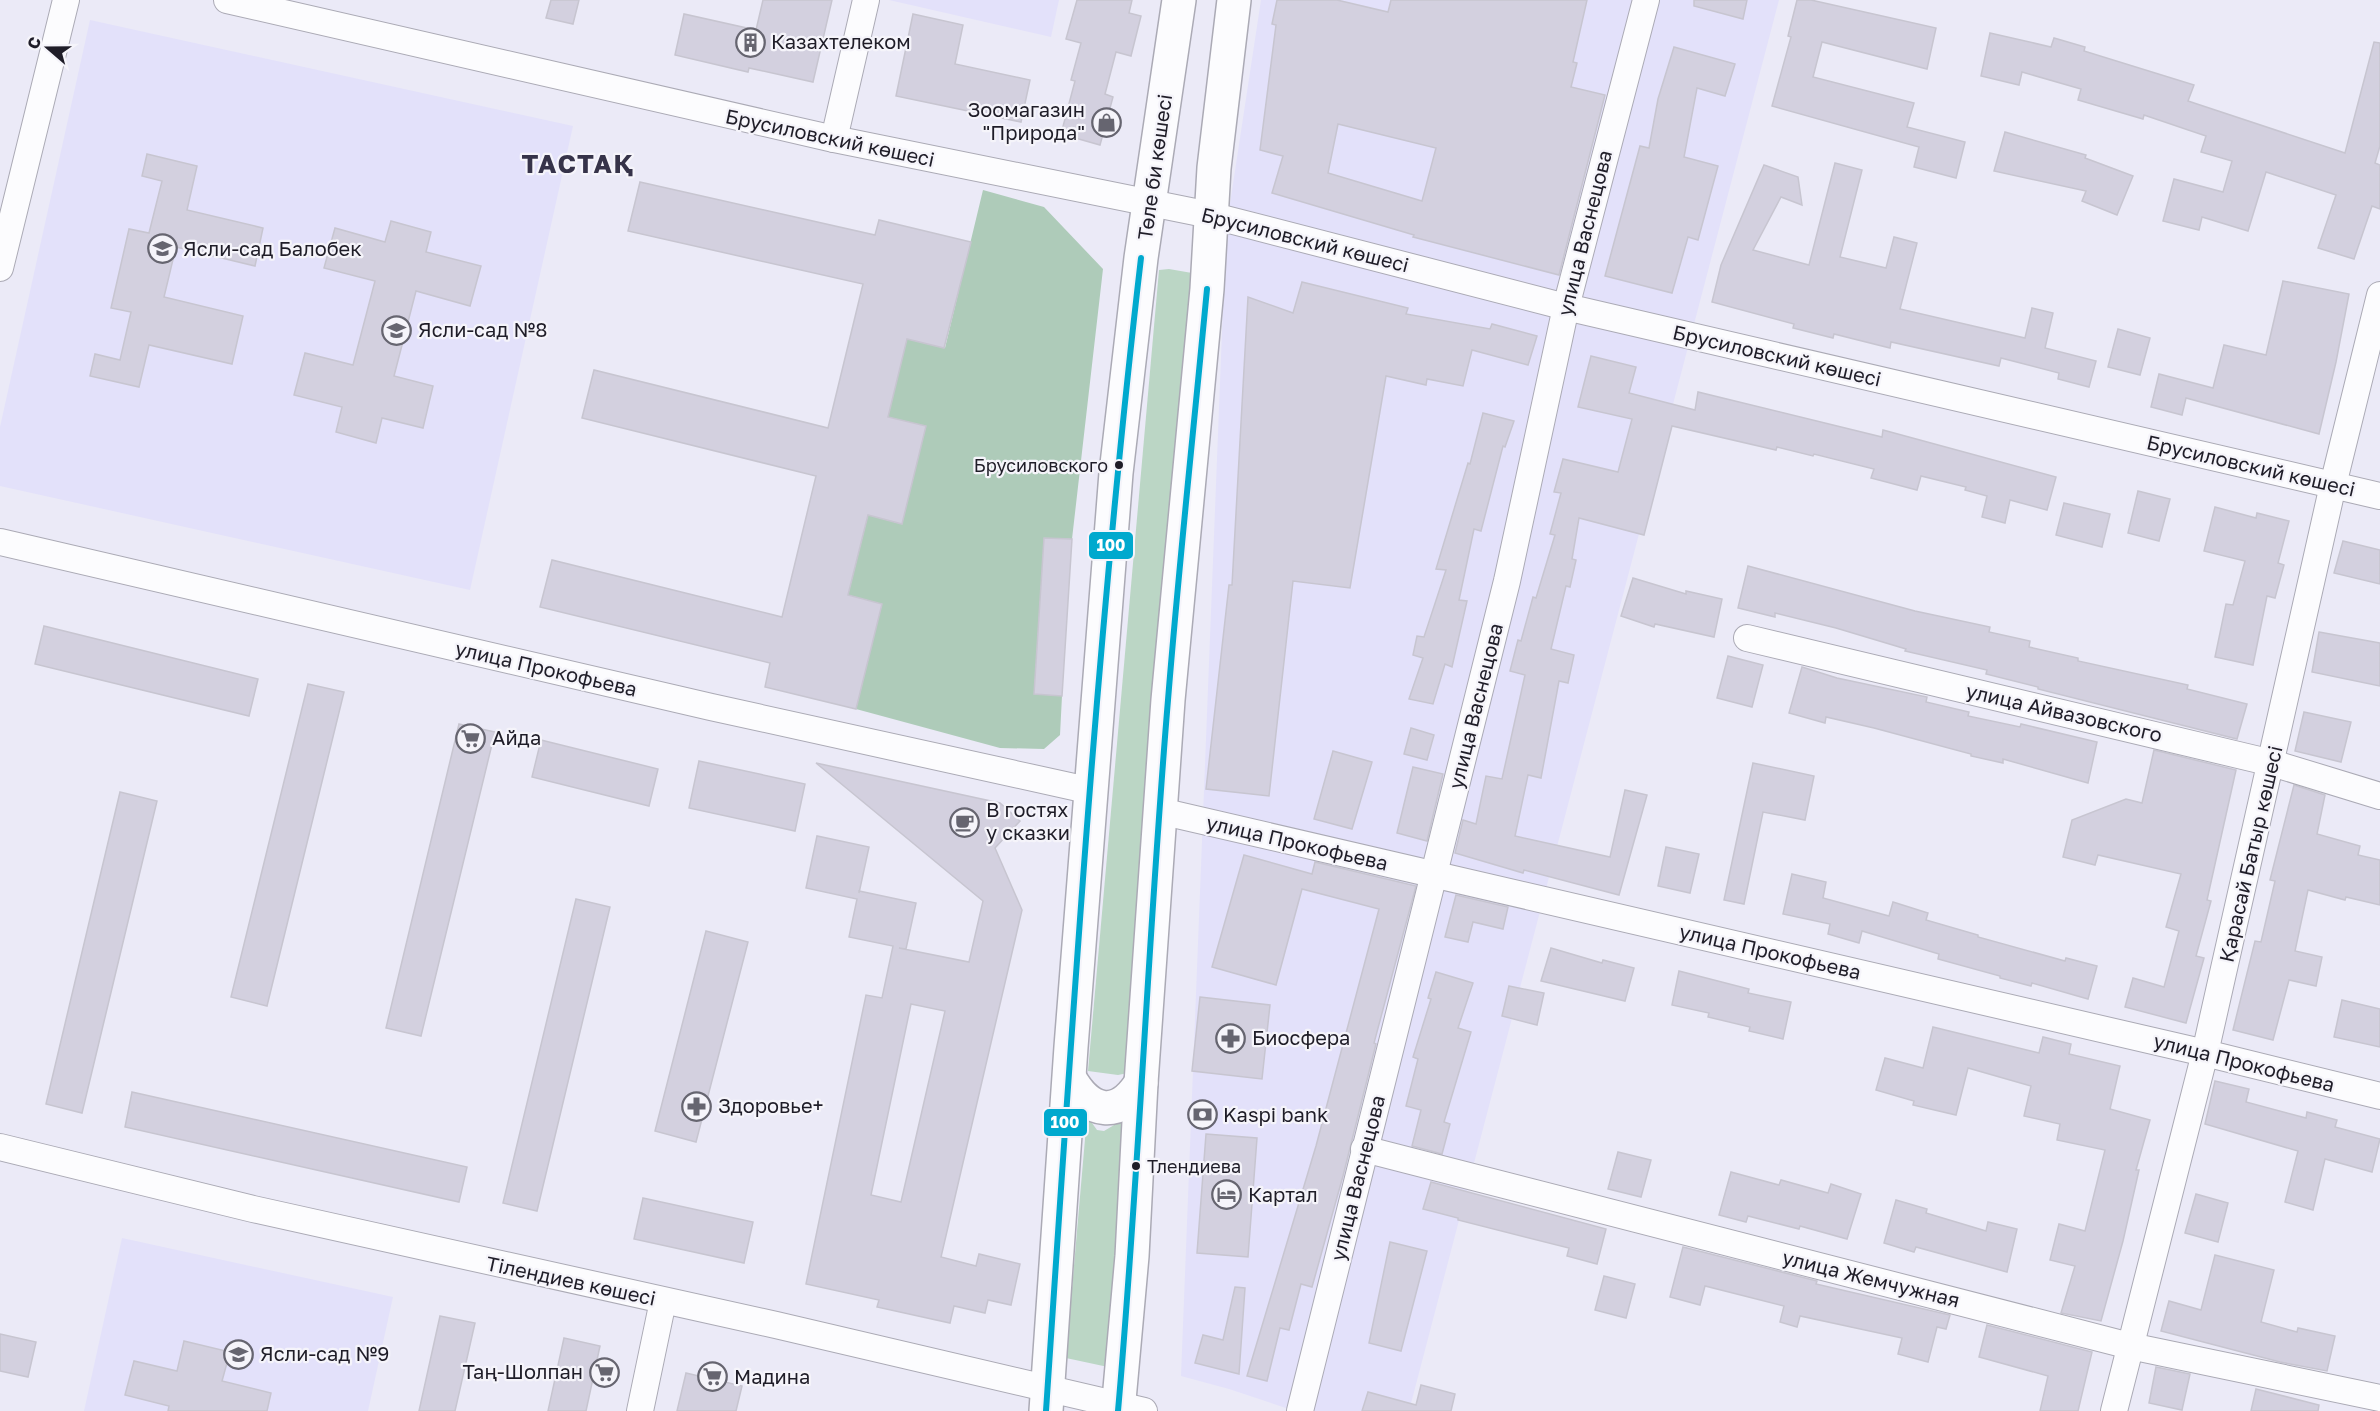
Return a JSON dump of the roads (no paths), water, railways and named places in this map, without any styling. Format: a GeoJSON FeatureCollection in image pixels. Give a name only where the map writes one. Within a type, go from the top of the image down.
{"type":"FeatureCollection","features":[{"type":"Feature","properties":{"kind":"main road","name":"Төле би көшесі"},"geometry":{"type":"LineString","coordinates":[[1047,1400],[1116,473],[1179,0]]}},
{"type":"Feature","properties":{"kind":"main road"},"geometry":{"type":"LineString","coordinates":[[1127,1409],[1141,1083],[1160,811],[1177,595],[1207,289],[1210,215],[1234,0]]}},
{"type":"Feature","properties":{"kind":"main road"},"geometry":{"type":"LineString","coordinates":[[1070,1079],[1079,1096],[1090,1104],[1106,1108],[1121,1106],[1131,1098],[1141,1083]]}},
{"type":"Feature","properties":{"kind":"street"},"geometry":{"type":"LineString","coordinates":[[0,268],[66,0]]}},
{"type":"Feature","properties":{"kind":"street","name":"Брусиловский көшесі"},"geometry":{"type":"LineString","coordinates":[[227,0],[834,139],[1150,205],[1210,215],[1566,307],[2380,496]]}},
{"type":"Feature","properties":{"kind":"street"},"geometry":{"type":"LineString","coordinates":[[834,139],[866,0]]}},
{"type":"Feature","properties":{"kind":"street","name":"улица Васнецова"},"geometry":{"type":"LineString","coordinates":[[1300,1411],[1507,581],[1566,307],[1646,0]]}},
{"type":"Feature","properties":{"kind":"street","name":"Қарасай Батыр көшесі"},"geometry":{"type":"LineString","coordinates":[[2114,1411],[2205,1053],[2333,485],[2380,295]]}},
{"type":"Feature","properties":{"kind":"street","name":"улица Прокофьева"},"geometry":{"type":"LineString","coordinates":[[0,542],[711,707],[1092,791]]}},
{"type":"Feature","properties":{"kind":"street","name":"улица Айвазовского"},"geometry":{"type":"LineString","coordinates":[[1747,638],[2272,763],[2380,796]]}},
{"type":"Feature","properties":{"kind":"street","name":"улица Прокофьева"},"geometry":{"type":"LineString","coordinates":[[1160,811],[2205,1053],[2380,1096]]}},
{"type":"Feature","properties":{"kind":"street","name":"Тілендиев көшесі"},"geometry":{"type":"LineString","coordinates":[[0,1147],[253,1209],[663,1301],[1047,1400],[1127,1409]]}},
{"type":"Feature","properties":{"kind":"street","name":"улица Жемчужная"},"geometry":{"type":"LineString","coordinates":[[1364,1149],[2130,1346],[2380,1398]]}},
{"type":"Feature","properties":{"kind":"street"},"geometry":{"type":"LineString","coordinates":[[640,1411],[663,1301]]}},
{"type":"Feature","properties":{"kind":"place","name":"Казахтелеком"},"geometry":{"type":"Point","coordinates":[750,42]}},
{"type":"Feature","properties":{"kind":"place","name":"Зоомагазин \"Природа\""},"geometry":{"type":"Point","coordinates":[1106,122]}},
{"type":"Feature","properties":{"kind":"place","name":"Ясли-сад Балобек"},"geometry":{"type":"Point","coordinates":[162,249]}},
{"type":"Feature","properties":{"kind":"place","name":"Ясли-сад №8"},"geometry":{"type":"Point","coordinates":[397,330]}},
{"type":"Feature","properties":{"kind":"place","name":"Брусиловского"},"geometry":{"type":"Point","coordinates":[1119,465]}},
{"type":"Feature","properties":{"kind":"place","name":"Айда"},"geometry":{"type":"Point","coordinates":[471,738]}},
{"type":"Feature","properties":{"kind":"place","name":"В гостях у сказки"},"geometry":{"type":"Point","coordinates":[965,822]}},
{"type":"Feature","properties":{"kind":"place","name":"Биосфера"},"geometry":{"type":"Point","coordinates":[1231,1038]}},
{"type":"Feature","properties":{"kind":"place","name":"Здоровье+"},"geometry":{"type":"Point","coordinates":[697,1106]}},
{"type":"Feature","properties":{"kind":"place","name":"Kaspi bank"},"geometry":{"type":"Point","coordinates":[1202,1115]}},
{"type":"Feature","properties":{"kind":"place","name":"Тлендиева"},"geometry":{"type":"Point","coordinates":[1136,1166]}},
{"type":"Feature","properties":{"kind":"place","name":"Картал"},"geometry":{"type":"Point","coordinates":[1227,1195]}},
{"type":"Feature","properties":{"kind":"place","name":"Ясли-сад №9"},"geometry":{"type":"Point","coordinates":[239,1354]}},
{"type":"Feature","properties":{"kind":"place","name":"Таң-Шолпан"},"geometry":{"type":"Point","coordinates":[604,1372]}},
{"type":"Feature","properties":{"kind":"place","name":"Мадина"},"geometry":{"type":"Point","coordinates":[713,1377]}},
{"type":"Feature","properties":{"kind":"district","name":"ТАСТАҚ"},"geometry":{"type":"Point","coordinates":[578,164]}}]}
